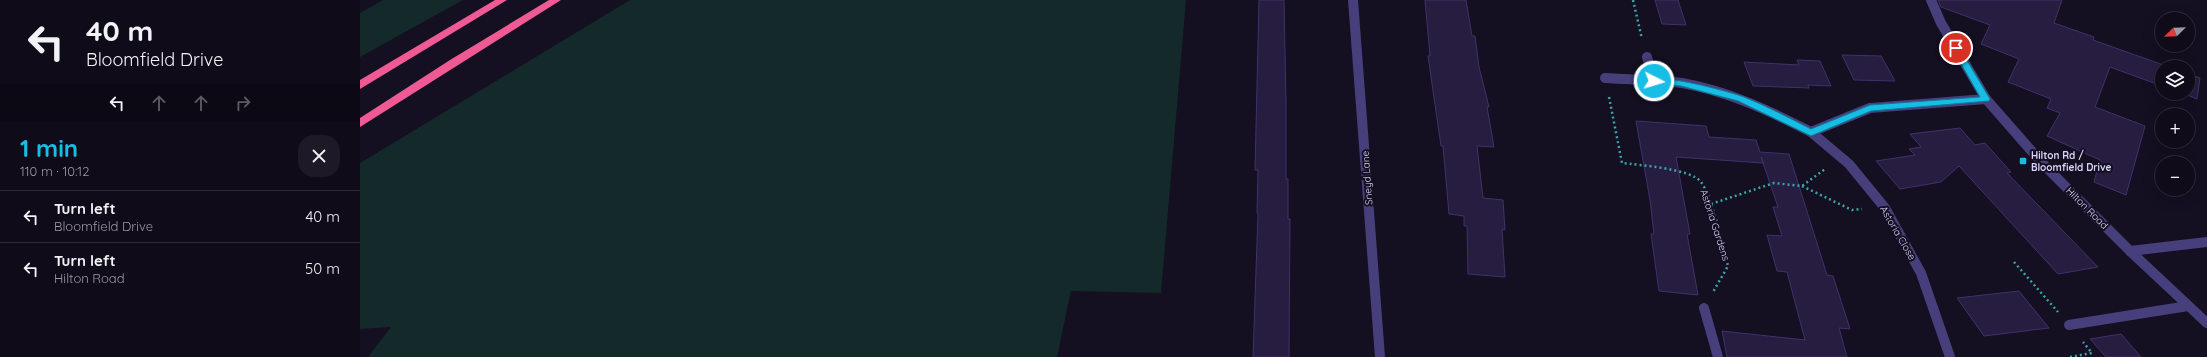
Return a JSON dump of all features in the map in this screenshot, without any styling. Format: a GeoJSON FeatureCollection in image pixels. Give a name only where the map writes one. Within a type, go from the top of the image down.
{"type":"FeatureCollection","features":[{"type":"Feature","properties":{"kind":"highway"},"geometry":{"type":"LineString","coordinates":[[360,85],[502,0]]}},
{"type":"Feature","properties":{"kind":"highway"},"geometry":{"type":"LineString","coordinates":[[360,123],[454,62],[556,0]]}},
{"type":"Feature","properties":{"kind":"street","name":"Sneyd Lane"},"geometry":{"type":"LineString","coordinates":[[1353,0],[1380,357]]}},
{"type":"Feature","properties":{"kind":"street","name":"Hilton Road"},"geometry":{"type":"LineString","coordinates":[[1931,0],[1941,23],[1986,99],[2042,164],[2130,251],[2207,323]]}},
{"type":"Feature","properties":{"kind":"street"},"geometry":{"type":"LineString","coordinates":[[1647,57],[1654,81]]}},
{"type":"Feature","properties":{"kind":"street","name":"Astoria Close"},"geometry":{"type":"LineString","coordinates":[[1605,78],[1681,83],[1741,99],[1811,132],[1849,164],[1885,208],[1921,273],[1950,357]]}},
{"type":"Feature","properties":{"kind":"street"},"geometry":{"type":"LineString","coordinates":[[1811,132],[1870,108],[1986,99]]}},
{"type":"Feature","properties":{"kind":"street"},"geometry":{"type":"LineString","coordinates":[[2130,251],[2207,242]]}},
{"type":"Feature","properties":{"kind":"street"},"geometry":{"type":"LineString","coordinates":[[2069,325],[2188,306]]}},
{"type":"Feature","properties":{"kind":"street"},"geometry":{"type":"LineString","coordinates":[[1704,308],[1718,357]]}},
{"type":"Feature","properties":{"kind":"path"},"geometry":{"type":"LineString","coordinates":[[1632,0],[1647,57]]}},
{"type":"Feature","properties":{"kind":"path","name":"Astoria Gardens"},"geometry":{"type":"LineString","coordinates":[[1605,78],[1622,163],[1683,172],[1701,182],[1711,204],[1728,266],[1704,308]]}},
{"type":"Feature","properties":{"kind":"path"},"geometry":{"type":"LineString","coordinates":[[1802,186],[1840,157]]}},
{"type":"Feature","properties":{"kind":"path"},"geometry":{"type":"LineString","coordinates":[[1711,204],[1774,183],[1802,186],[1852,210],[1885,208]]}},
{"type":"Feature","properties":{"kind":"green space"},"geometry":{"type":"Polygon","coordinates":[[[383,0],[463,0],[360,57],[360,13],[383,0]]]}},
{"type":"Feature","properties":{"kind":"green space"},"geometry":{"type":"Polygon","coordinates":[[[630,0],[1186,0],[1161,293],[1071,291],[1057,357],[368,357],[391,327],[360,329],[360,163],[630,0]]]}},
{"type":"Feature","properties":{"kind":"building"},"geometry":{"type":"Polygon","coordinates":[[[1259,0],[1284,0],[1286,179],[1288,179],[1288,219],[1290,219],[1289,357],[1253,357],[1258,213],[1258,170],[1255,170],[1259,0]]]}},
{"type":"Feature","properties":{"kind":"building"},"geometry":{"type":"Polygon","coordinates":[[[1425,0],[1466,0],[1472,36],[1475,36],[1479,67],[1489,107],[1487,107],[1494,147],[1477,146],[1483,198],[1503,200],[1505,230],[1502,229],[1505,277],[1468,274],[1467,226],[1464,226],[1464,216],[1449,214],[1443,146],[1441,146],[1428,56],[1430,56],[1425,0]]]}},
{"type":"Feature","properties":{"kind":"building"},"geometry":{"type":"Polygon","coordinates":[[[1655,0],[1678,0],[1686,25],[1662,24],[1655,0]]]}},
{"type":"Feature","properties":{"kind":"building"},"geometry":{"type":"Polygon","coordinates":[[[1938,0],[2062,0],[2054,23],[2094,37],[2093,40],[2155,62],[2155,83],[2110,67],[2095,107],[2145,126],[2126,195],[2094,182],[2100,160],[2047,136],[2060,113],[2047,108],[2051,99],[2008,82],[2019,59],[1981,44],[1990,25],[1941,7],[1938,0]]]}},
{"type":"Feature","properties":{"kind":"building"},"geometry":{"type":"Polygon","coordinates":[[[1842,55],[1881,56],[1895,81],[1854,80],[1842,55]]]}},
{"type":"Feature","properties":{"kind":"building"},"geometry":{"type":"Polygon","coordinates":[[[1797,60],[1820,61],[1831,86],[1808,85],[1809,88],[1753,86],[1744,62],[1799,65],[1797,60]]]}},
{"type":"Feature","properties":{"kind":"building"},"geometry":{"type":"Polygon","coordinates":[[[2195,76],[2200,78],[2197,99],[2195,98],[2195,76]]]}},
{"type":"Feature","properties":{"kind":"building"},"geometry":{"type":"Polygon","coordinates":[[[1636,121],[1706,126],[1709,137],[1756,140],[1760,152],[1789,154],[1827,275],[1833,276],[1850,329],[1839,328],[1847,357],[1727,357],[1722,331],[1805,340],[1787,272],[1777,271],[1767,235],[1782,236],[1773,207],[1778,207],[1761,157],[1763,163],[1676,157],[1690,234],[1687,234],[1698,295],[1659,291],[1651,234],[1654,234],[1650,200],[1636,121]]]}},
{"type":"Feature","properties":{"kind":"building"},"geometry":{"type":"Polygon","coordinates":[[[1960,128],[1975,145],[1985,143],[2011,172],[2007,173],[2098,267],[2058,274],[1959,166],[1941,182],[1900,189],[1876,161],[1915,155],[1909,149],[1921,147],[1910,134],[1960,128]]]}},
{"type":"Feature","properties":{"kind":"building"},"geometry":{"type":"Polygon","coordinates":[[[2019,291],[2049,328],[1984,336],[1957,298],[2019,291]]]}},
{"type":"Feature","properties":{"kind":"building"},"geometry":{"type":"Polygon","coordinates":[[[2121,334],[2141,357],[2106,357],[2090,339],[2121,334]]]}},
{"type":"Feature","properties":{"kind":"place","name":"Hilton Rd / Bloomfield Drive"},"geometry":{"type":"Point","coordinates":[2023,161]}},
{"type":"Feature","properties":{"kind":"route"},"geometry":{"type":"LineString","coordinates":[[1654,81],[1681,83],[1741,99],[1811,132],[1870,108],[1986,99],[1956,48]]}}]}
